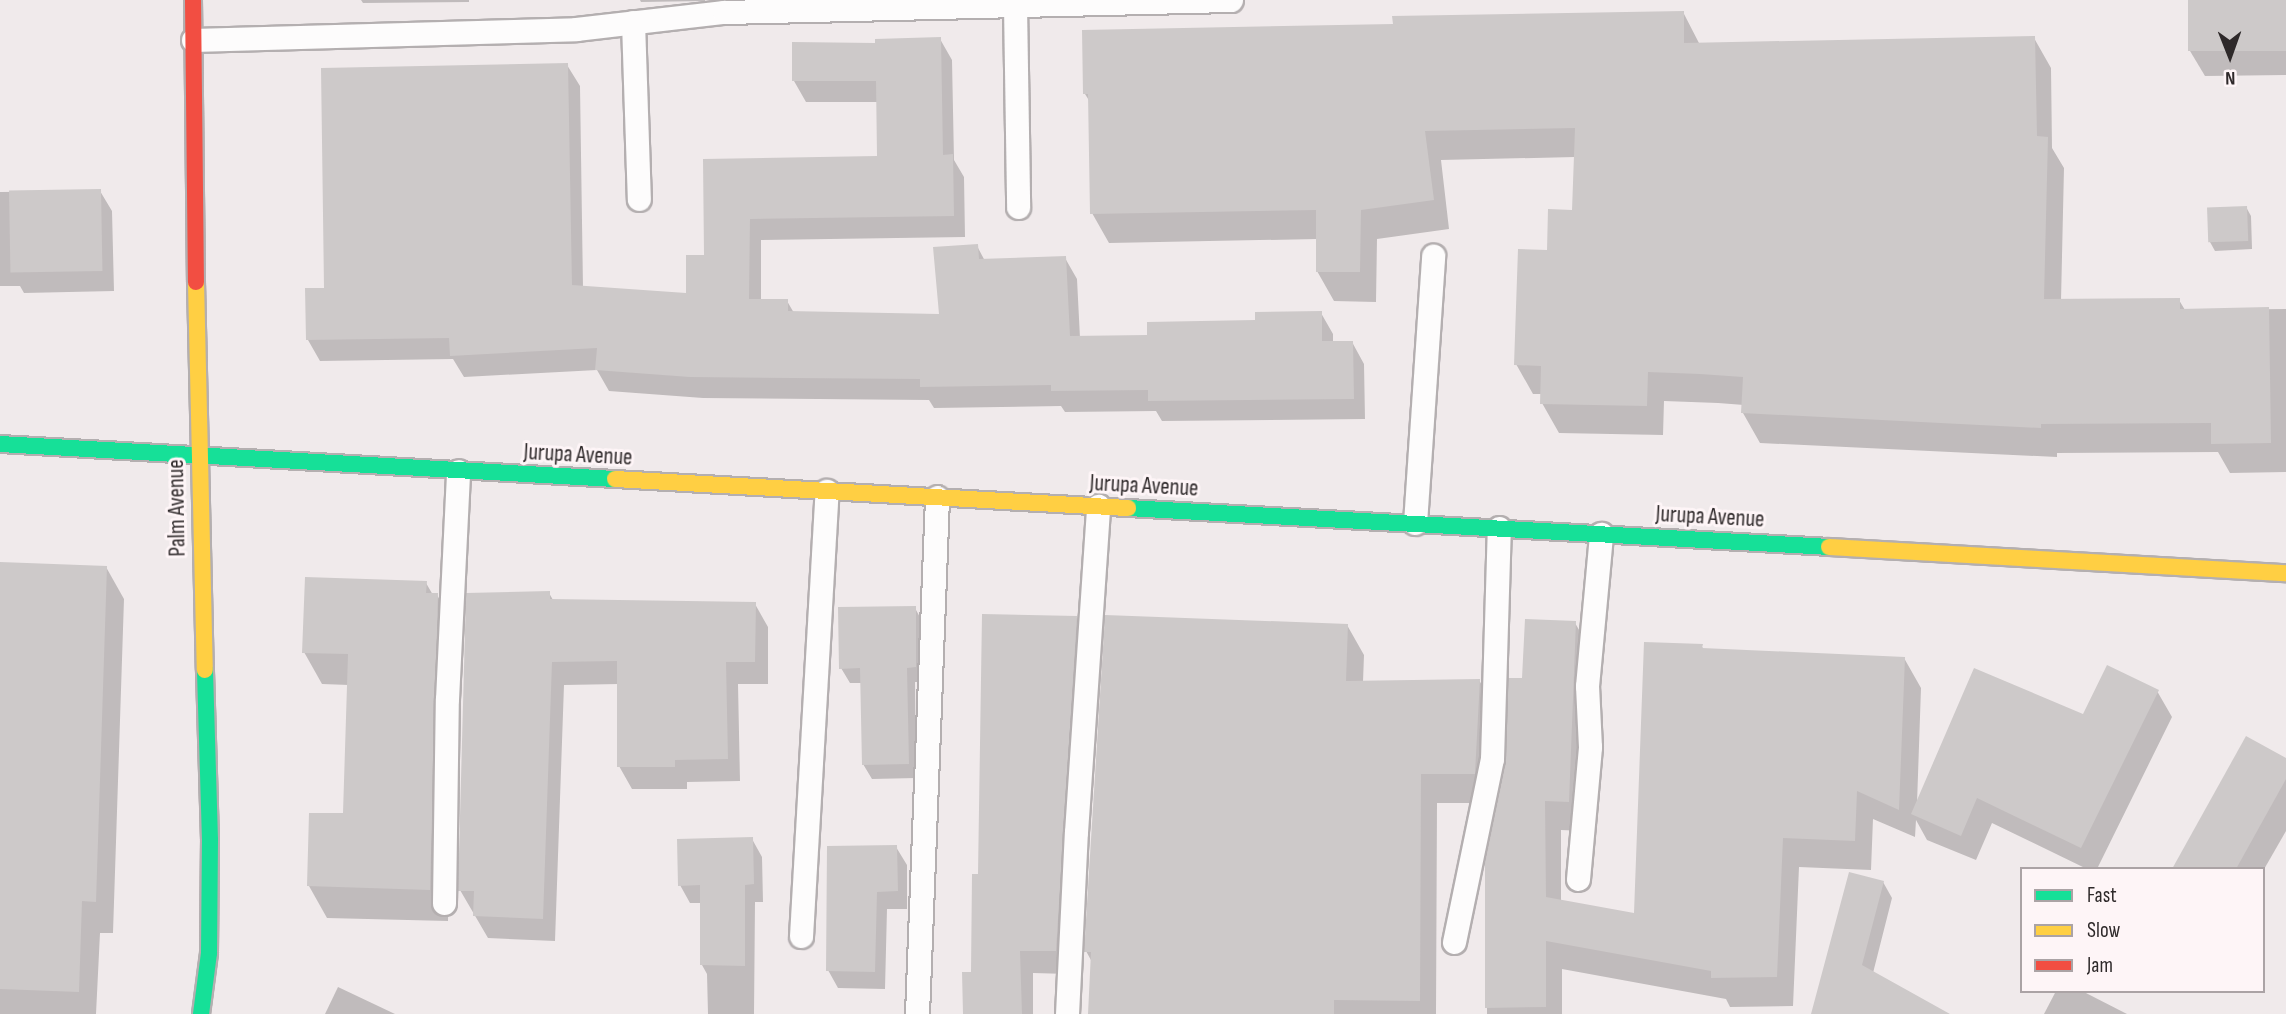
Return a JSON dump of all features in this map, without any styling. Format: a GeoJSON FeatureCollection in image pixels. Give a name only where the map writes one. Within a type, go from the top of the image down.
{"type":"FeatureCollection","features":[{"type":"Feature","properties":{"kind":"main road","name":"Palm Avenue"},"geometry":{"type":"LineString","coordinates":[[193,0],[198,457],[210,840],[209,953],[201,1014]]}},
{"type":"Feature","properties":{"kind":"main road","name":"Jurupa Avenue"},"geometry":{"type":"LineString","coordinates":[[0,444],[2286,572]]}},
{"type":"Feature","properties":{"kind":"lane"},"geometry":{"type":"LineString","coordinates":[[194,40],[576,29],[724,12],[1231,0]]}},
{"type":"Feature","properties":{"kind":"lane"},"geometry":{"type":"LineString","coordinates":[[1015,5],[1018,207]]}},
{"type":"Feature","properties":{"kind":"lane"},"geometry":{"type":"LineString","coordinates":[[633,22],[639,199]]}},
{"type":"Feature","properties":{"kind":"lane"},"geometry":{"type":"LineString","coordinates":[[1415,523],[1433,256]]}},
{"type":"Feature","properties":{"kind":"lane"},"geometry":{"type":"LineString","coordinates":[[444,903],[447,699],[458,471]]}},
{"type":"Feature","properties":{"kind":"lane"},"geometry":{"type":"LineString","coordinates":[[801,936],[827,491]]}},
{"type":"Feature","properties":{"kind":"lane"},"geometry":{"type":"LineString","coordinates":[[917,1014],[937,497]]}},
{"type":"Feature","properties":{"kind":"lane"},"geometry":{"type":"LineString","coordinates":[[1067,1014],[1076,819],[1098,506]]}},
{"type":"Feature","properties":{"kind":"lane"},"geometry":{"type":"LineString","coordinates":[[1454,942],[1492,759],[1499,528]]}},
{"type":"Feature","properties":{"kind":"lane"},"geometry":{"type":"LineString","coordinates":[[1578,879],[1590,747],[1587,686],[1601,534]]}},
{"type":"Feature","properties":{"kind":"building"},"geometry":{"type":"Polygon","coordinates":[[[2188,0],[2286,0],[2286,51],[2188,51],[2188,0]]]}},
{"type":"Feature","properties":{"kind":"building"},"geometry":{"type":"Polygon","coordinates":[[[1684,11],[1684,43],[2035,36],[2037,136],[2048,137],[2044,299],[2180,298],[2180,309],[2269,307],[2271,443],[2211,444],[2211,423],[2041,424],[2041,428],[1741,413],[1743,377],[1700,374],[1648,372],[1647,406],[1540,404],[1541,366],[1514,365],[1518,249],[1547,250],[1548,209],[1572,210],[1575,128],[1425,131],[1434,200],[1361,210],[1360,272],[1316,272],[1316,210],[1090,214],[1088,94],[1083,94],[1082,30],[1393,24],[1392,16],[1684,11]]]}},
{"type":"Feature","properties":{"kind":"building"},"geometry":{"type":"Polygon","coordinates":[[[941,37],[943,155],[953,154],[954,216],[750,219],[749,299],[788,299],[788,311],[939,314],[933,247],[978,244],[979,259],[1066,256],[1070,336],[1147,335],[1147,322],[1255,320],[1255,312],[1322,311],[1322,341],[1353,341],[1354,399],[1148,401],[1148,390],[1051,391],[1051,385],[920,387],[920,379],[690,377],[595,370],[597,348],[450,356],[449,338],[306,340],[305,288],[324,288],[321,68],[568,63],[572,285],[686,293],[686,255],[704,255],[703,159],[877,156],[876,81],[792,81],[792,42],[875,43],[875,39],[941,37]]]}},
{"type":"Feature","properties":{"kind":"building"},"geometry":{"type":"Polygon","coordinates":[[[101,189],[102,271],[10,273],[9,191],[101,189]]]}},
{"type":"Feature","properties":{"kind":"building"},"geometry":{"type":"Polygon","coordinates":[[[2247,206],[2248,241],[2208,242],[2207,207],[2247,206]]]}},
{"type":"Feature","properties":{"kind":"building"},"geometry":{"type":"Polygon","coordinates":[[[0,562],[107,566],[96,902],[82,901],[79,992],[0,989],[0,562]]]}},
{"type":"Feature","properties":{"kind":"building"},"geometry":{"type":"Polygon","coordinates":[[[305,577],[427,581],[426,593],[438,593],[430,890],[307,886],[309,813],[343,813],[348,654],[302,653],[305,577]]]}},
{"type":"Feature","properties":{"kind":"building"},"geometry":{"type":"Polygon","coordinates":[[[550,591],[550,599],[756,602],[755,662],[726,662],[728,759],[675,760],[675,767],[617,767],[617,661],[552,662],[543,919],[473,916],[474,891],[458,891],[466,593],[550,591]]]}},
{"type":"Feature","properties":{"kind":"building"},"geometry":{"type":"Polygon","coordinates":[[[916,606],[916,667],[907,668],[909,764],[862,765],[860,668],[839,669],[838,607],[916,606]]]}},
{"type":"Feature","properties":{"kind":"building"},"geometry":{"type":"Polygon","coordinates":[[[982,614],[1077,616],[1056,951],[1020,951],[1022,1014],[963,1014],[962,972],[971,972],[972,874],[978,874],[982,614]]]}},
{"type":"Feature","properties":{"kind":"building"},"geometry":{"type":"Polygon","coordinates":[[[1105,615],[1348,624],[1346,681],[1480,679],[1475,774],[1421,774],[1420,1001],[1334,1000],[1334,1014],[1088,1014],[1091,952],[1084,952],[1105,615]]]}},
{"type":"Feature","properties":{"kind":"building"},"geometry":{"type":"Polygon","coordinates":[[[1525,619],[1576,621],[1569,802],[1545,801],[1546,897],[1634,913],[1644,642],[1703,644],[1702,648],[1905,657],[1899,810],[1857,791],[1855,841],[1783,838],[1777,977],[1711,978],[1711,971],[1546,941],[1546,1007],[1485,1008],[1485,863],[1506,762],[1508,678],[1522,678],[1525,619]]]}},
{"type":"Feature","properties":{"kind":"building"},"geometry":{"type":"Polygon","coordinates":[[[2107,665],[2159,690],[2081,848],[1977,798],[1961,836],[1911,814],[1974,668],[2083,714],[2107,665]]]}},
{"type":"Feature","properties":{"kind":"building"},"geometry":{"type":"Polygon","coordinates":[[[2246,736],[2286,758],[2286,779],[2237,867],[2173,867],[2246,736]]]}},
{"type":"Feature","properties":{"kind":"building"},"geometry":{"type":"Polygon","coordinates":[[[753,837],[754,884],[745,885],[745,966],[700,965],[700,885],[678,886],[677,839],[753,837]]]}},
{"type":"Feature","properties":{"kind":"building"},"geometry":{"type":"Polygon","coordinates":[[[897,845],[898,891],[877,892],[875,972],[826,971],[827,846],[897,845]]]}},
{"type":"Feature","properties":{"kind":"building"},"geometry":{"type":"Polygon","coordinates":[[[1849,872],[1884,881],[1862,965],[1950,1014],[1811,1014],[1849,872]]]}},
{"type":"Feature","properties":{"kind":"traffic: fast"},"geometry":{"type":"LineString","coordinates":[[0,444],[615,479]]}},
{"type":"Feature","properties":{"kind":"traffic: fast"},"geometry":{"type":"LineString","coordinates":[[1128,508],[1829,547]]}},
{"type":"Feature","properties":{"kind":"traffic: fast"},"geometry":{"type":"LineString","coordinates":[[201,1014],[209,953],[210,840],[205,670]]}},
{"type":"Feature","properties":{"kind":"traffic: slow"},"geometry":{"type":"LineString","coordinates":[[196,282],[205,670]]}},
{"type":"Feature","properties":{"kind":"traffic: slow"},"geometry":{"type":"LineString","coordinates":[[615,479],[1128,508]]}},
{"type":"Feature","properties":{"kind":"traffic: slow"},"geometry":{"type":"LineString","coordinates":[[1829,547],[2286,573]]}},
{"type":"Feature","properties":{"kind":"traffic: jam"},"geometry":{"type":"LineString","coordinates":[[193,0],[196,282]]}}]}
